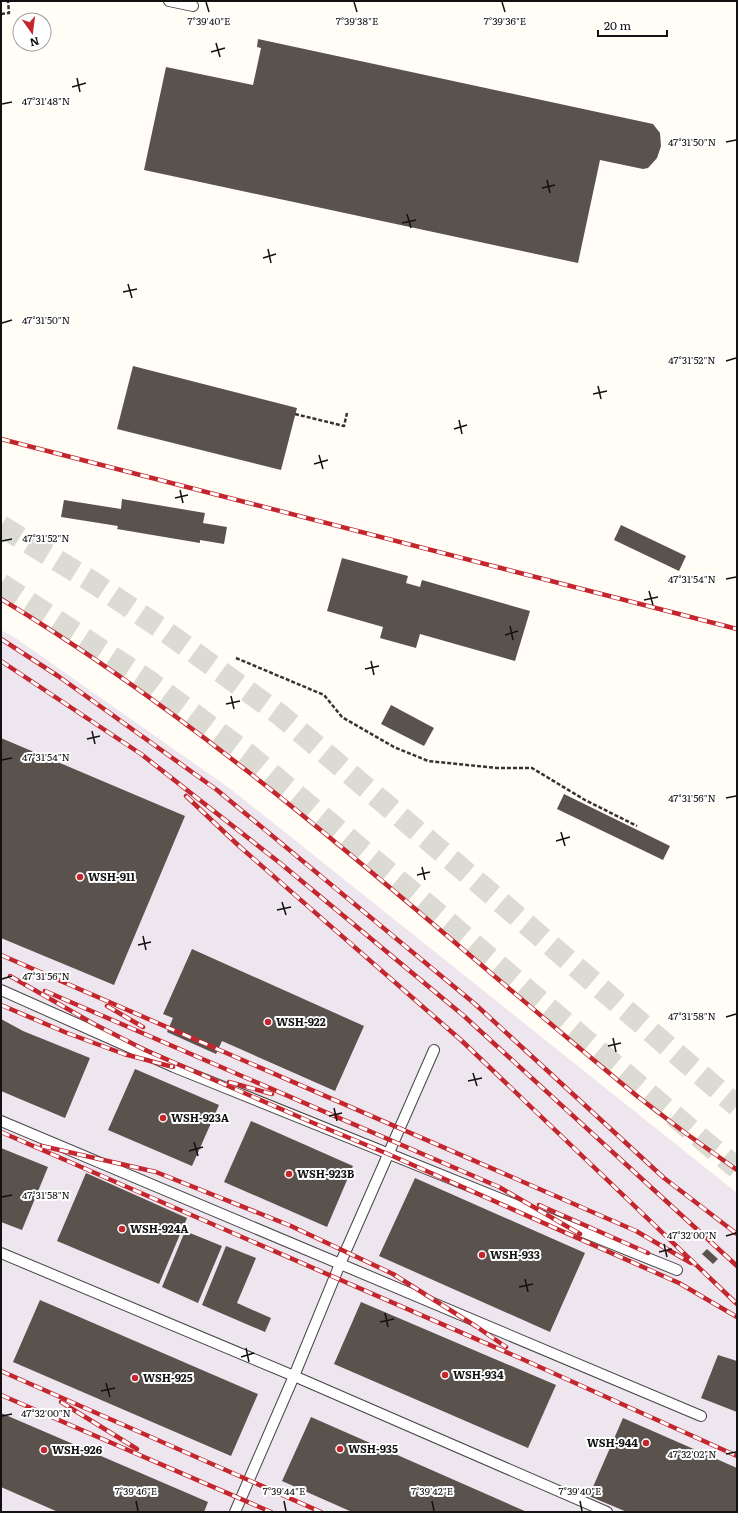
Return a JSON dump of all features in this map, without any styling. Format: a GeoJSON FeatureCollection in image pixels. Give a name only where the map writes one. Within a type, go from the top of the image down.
{"type":"FeatureCollection","features":[{"type":"Feature","properties":{"kind":"lane"},"geometry":{"type":"LineString","coordinates":[[169,1],[193,6]]}},
{"type":"Feature","properties":{"kind":"lane"},"geometry":{"type":"LineString","coordinates":[[1,990],[174,1067],[677,1270]]}},
{"type":"Feature","properties":{"kind":"lane"},"geometry":{"type":"LineString","coordinates":[[236,1512],[340,1264],[434,1050]]}},
{"type":"Feature","properties":{"kind":"lane"},"geometry":{"type":"LineString","coordinates":[[1,1121],[701,1416]]}},
{"type":"Feature","properties":{"kind":"lane"},"geometry":{"type":"LineString","coordinates":[[1,1253],[294,1376],[607,1512]]}},
{"type":"Feature","properties":{"kind":"path"},"geometry":{"type":"LineString","coordinates":[[1,14],[9,13],[8,1]]}},
{"type":"Feature","properties":{"kind":"path"},"geometry":{"type":"LineString","coordinates":[[295,414],[344,426],[347,413]]}},
{"type":"Feature","properties":{"kind":"path"},"geometry":{"type":"LineString","coordinates":[[236,658],[324,695],[342,717],[394,747],[428,761],[497,768],[532,768],[585,800],[637,826]]}},
{"type":"Feature","properties":{"kind":"shaded area"},"geometry":{"type":"Polygon","coordinates":[[[1,630],[17,639],[232,790],[737,1193],[737,1512],[1,1512],[1,630]]]}},
{"type":"Feature","properties":{"kind":"building"},"geometry":{"type":"Polygon","coordinates":[[[258,39],[653,124],[660,133],[661,146],[657,158],[648,168],[643,169],[600,160],[578,263],[144,170],[166,67],[253,85],[261,48],[257,47],[258,39]]]}},
{"type":"Feature","properties":{"kind":"building"},"geometry":{"type":"Polygon","coordinates":[[[133,366],[297,408],[281,470],[117,429],[133,366]]]}},
{"type":"Feature","properties":{"kind":"building"},"geometry":{"type":"Polygon","coordinates":[[[122,499],[205,513],[203,523],[227,527],[224,544],[200,540],[200,543],[117,529],[118,526],[61,517],[64,500],[121,509],[122,499]]]}},
{"type":"Feature","properties":{"kind":"building"},"geometry":{"type":"Polygon","coordinates":[[[621,525],[686,556],[679,571],[614,540],[621,525]]]}},
{"type":"Feature","properties":{"kind":"building"},"geometry":{"type":"Polygon","coordinates":[[[342,558],[408,576],[406,583],[420,587],[422,580],[530,611],[515,661],[420,634],[416,648],[380,638],[383,627],[327,611],[342,558]]]}},
{"type":"Feature","properties":{"kind":"building"},"geometry":{"type":"Polygon","coordinates":[[[391,705],[434,728],[424,746],[381,724],[391,705]]]}},
{"type":"Feature","properties":{"kind":"building","name":"WSH-911"},"geometry":{"type":"Polygon","coordinates":[[[1,738],[185,816],[114,985],[1,938],[1,738]]]}},
{"type":"Feature","properties":{"kind":"building"},"geometry":{"type":"Polygon","coordinates":[[[564,794],[670,846],[663,860],[557,809],[564,794]]]}},
{"type":"Feature","properties":{"kind":"building","name":"WSH-922"},"geometry":{"type":"Polygon","coordinates":[[[192,949],[364,1026],[335,1091],[222,1041],[216,1054],[167,1032],[173,1018],[163,1014],[192,949]]]}},
{"type":"Feature","properties":{"kind":"building"},"geometry":{"type":"Polygon","coordinates":[[[1,1019],[23,1031],[90,1058],[65,1118],[1,1091],[1,1019]]]}},
{"type":"Feature","properties":{"kind":"building","name":"WSH-923A"},"geometry":{"type":"Polygon","coordinates":[[[135,1069],[219,1105],[192,1166],[108,1130],[135,1069]]]}},
{"type":"Feature","properties":{"kind":"building","name":"WSH-923B"},"geometry":{"type":"Polygon","coordinates":[[[251,1121],[353,1166],[327,1227],[224,1182],[251,1121]]]}},
{"type":"Feature","properties":{"kind":"building"},"geometry":{"type":"Polygon","coordinates":[[[1,1148],[48,1167],[22,1230],[1,1222],[1,1148]]]}},
{"type":"Feature","properties":{"kind":"building","name":"WSH-924A"},"geometry":{"type":"Polygon","coordinates":[[[86,1173],[187,1218],[159,1284],[57,1241],[86,1173]]]}},
{"type":"Feature","properties":{"kind":"building","name":"WSH-933"},"geometry":{"type":"Polygon","coordinates":[[[415,1178],[585,1253],[550,1332],[379,1256],[415,1178]]]}},
{"type":"Feature","properties":{"kind":"building"},"geometry":{"type":"Polygon","coordinates":[[[185,1231],[222,1246],[198,1303],[162,1287],[185,1231]]]}},
{"type":"Feature","properties":{"kind":"building"},"geometry":{"type":"Polygon","coordinates":[[[226,1246],[256,1258],[237,1303],[271,1318],[265,1332],[202,1305],[226,1246]]]}},
{"type":"Feature","properties":{"kind":"building"},"geometry":{"type":"Polygon","coordinates":[[[707,1249],[718,1259],[713,1264],[702,1254],[707,1249]]]}},
{"type":"Feature","properties":{"kind":"building","name":"WSH-925"},"geometry":{"type":"Polygon","coordinates":[[[40,1300],[258,1394],[231,1456],[13,1362],[40,1300]]]}},
{"type":"Feature","properties":{"kind":"building","name":"WSH-934"},"geometry":{"type":"Polygon","coordinates":[[[361,1302],[556,1385],[528,1448],[334,1364],[361,1302]]]}},
{"type":"Feature","properties":{"kind":"building"},"geometry":{"type":"Polygon","coordinates":[[[718,1355],[737,1361],[737,1412],[701,1398],[718,1355]]]}},
{"type":"Feature","properties":{"kind":"building","name":"WSH-926"},"geometry":{"type":"Polygon","coordinates":[[[1,1413],[208,1502],[204,1512],[58,1512],[1,1487],[1,1413]]]}},
{"type":"Feature","properties":{"kind":"building","name":"WSH-935"},"geometry":{"type":"Polygon","coordinates":[[[311,1417],[527,1512],[352,1512],[282,1481],[311,1417]]]}},
{"type":"Feature","properties":{"kind":"building","name":"WSH-944"},"geometry":{"type":"Polygon","coordinates":[[[623,1418],[737,1468],[737,1512],[627,1512],[589,1496],[623,1418]]]}},
{"type":"Feature","properties":{"kind":"tunnel"},"geometry":{"type":"LineString","coordinates":[[1,526],[94,583],[162,629],[279,714],[481,885],[737,1106]]}},
{"type":"Feature","properties":{"kind":"tunnel"},"geometry":{"type":"LineString","coordinates":[[1,584],[149,681],[249,755],[737,1168]]}},
{"type":"Feature","properties":{"kind":"railway"},"geometry":{"type":"LineString","coordinates":[[1,439],[737,629]]}},
{"type":"Feature","properties":{"kind":"railway"},"geometry":{"type":"LineString","coordinates":[[1,599],[86,654],[169,712],[249,773],[328,836],[637,1096],[737,1170]]}},
{"type":"Feature","properties":{"kind":"railway"},"geometry":{"type":"LineString","coordinates":[[1,639],[58,676],[217,790],[475,1004],[664,1178],[737,1234]]}},
{"type":"Feature","properties":{"kind":"railway"},"geometry":{"type":"LineString","coordinates":[[1,661],[141,754],[280,863],[464,1016],[737,1266]]}},
{"type":"Feature","properties":{"kind":"railway"},"geometry":{"type":"LineString","coordinates":[[186,796],[239,846],[462,1041],[737,1304]]}},
{"type":"Feature","properties":{"kind":"railway"},"geometry":{"type":"LineString","coordinates":[[1,955],[636,1231],[691,1263]]}},
{"type":"Feature","properties":{"kind":"railway"},"geometry":{"type":"LineString","coordinates":[[10,976],[94,1024],[145,1050],[388,1154],[679,1283],[737,1317]]}},
{"type":"Feature","properties":{"kind":"railway"},"geometry":{"type":"LineString","coordinates":[[45,991],[499,1187],[580,1234]]}},
{"type":"Feature","properties":{"kind":"railway"},"geometry":{"type":"LineString","coordinates":[[1,1005],[67,1033],[124,1054],[173,1067]]}},
{"type":"Feature","properties":{"kind":"railway"},"geometry":{"type":"LineString","coordinates":[[107,1006],[143,1027]]}},
{"type":"Feature","properties":{"kind":"railway"},"geometry":{"type":"LineString","coordinates":[[229,1082],[272,1094]]}},
{"type":"Feature","properties":{"kind":"railway"},"geometry":{"type":"LineString","coordinates":[[1,1132],[522,1359],[737,1456]]}},
{"type":"Feature","properties":{"kind":"railway"},"geometry":{"type":"LineString","coordinates":[[42,1146],[156,1172],[291,1226],[393,1274],[506,1347]]}},
{"type":"Feature","properties":{"kind":"railway"},"geometry":{"type":"LineString","coordinates":[[539,1205],[648,1253]]}},
{"type":"Feature","properties":{"kind":"railway"},"geometry":{"type":"LineString","coordinates":[[1,1371],[321,1512]]}},
{"type":"Feature","properties":{"kind":"railway"},"geometry":{"type":"LineString","coordinates":[[1,1395],[271,1512]]}},
{"type":"Feature","properties":{"kind":"railway"},"geometry":{"type":"LineString","coordinates":[[61,1402],[137,1449]]}},
{"type":"Feature","properties":{"kind":"place","name":"WSH-911"},"geometry":{"type":"Point","coordinates":[80,877]}},
{"type":"Feature","properties":{"kind":"place","name":"WSH-922"},"geometry":{"type":"Point","coordinates":[268,1022]}},
{"type":"Feature","properties":{"kind":"place","name":"WSH-923A"},"geometry":{"type":"Point","coordinates":[163,1118]}},
{"type":"Feature","properties":{"kind":"place","name":"WSH-923B"},"geometry":{"type":"Point","coordinates":[289,1174]}},
{"type":"Feature","properties":{"kind":"place","name":"WSH-924A"},"geometry":{"type":"Point","coordinates":[122,1229]}},
{"type":"Feature","properties":{"kind":"place","name":"WSH-933"},"geometry":{"type":"Point","coordinates":[482,1255]}},
{"type":"Feature","properties":{"kind":"place","name":"WSH-934"},"geometry":{"type":"Point","coordinates":[445,1375]}},
{"type":"Feature","properties":{"kind":"place","name":"WSH-925"},"geometry":{"type":"Point","coordinates":[135,1378]}},
{"type":"Feature","properties":{"kind":"place","name":"WSH-944"},"geometry":{"type":"Point","coordinates":[646,1443]}},
{"type":"Feature","properties":{"kind":"place","name":"WSH-935"},"geometry":{"type":"Point","coordinates":[340,1449]}},
{"type":"Feature","properties":{"kind":"place","name":"WSH-926"},"geometry":{"type":"Point","coordinates":[44,1450]}}]}
